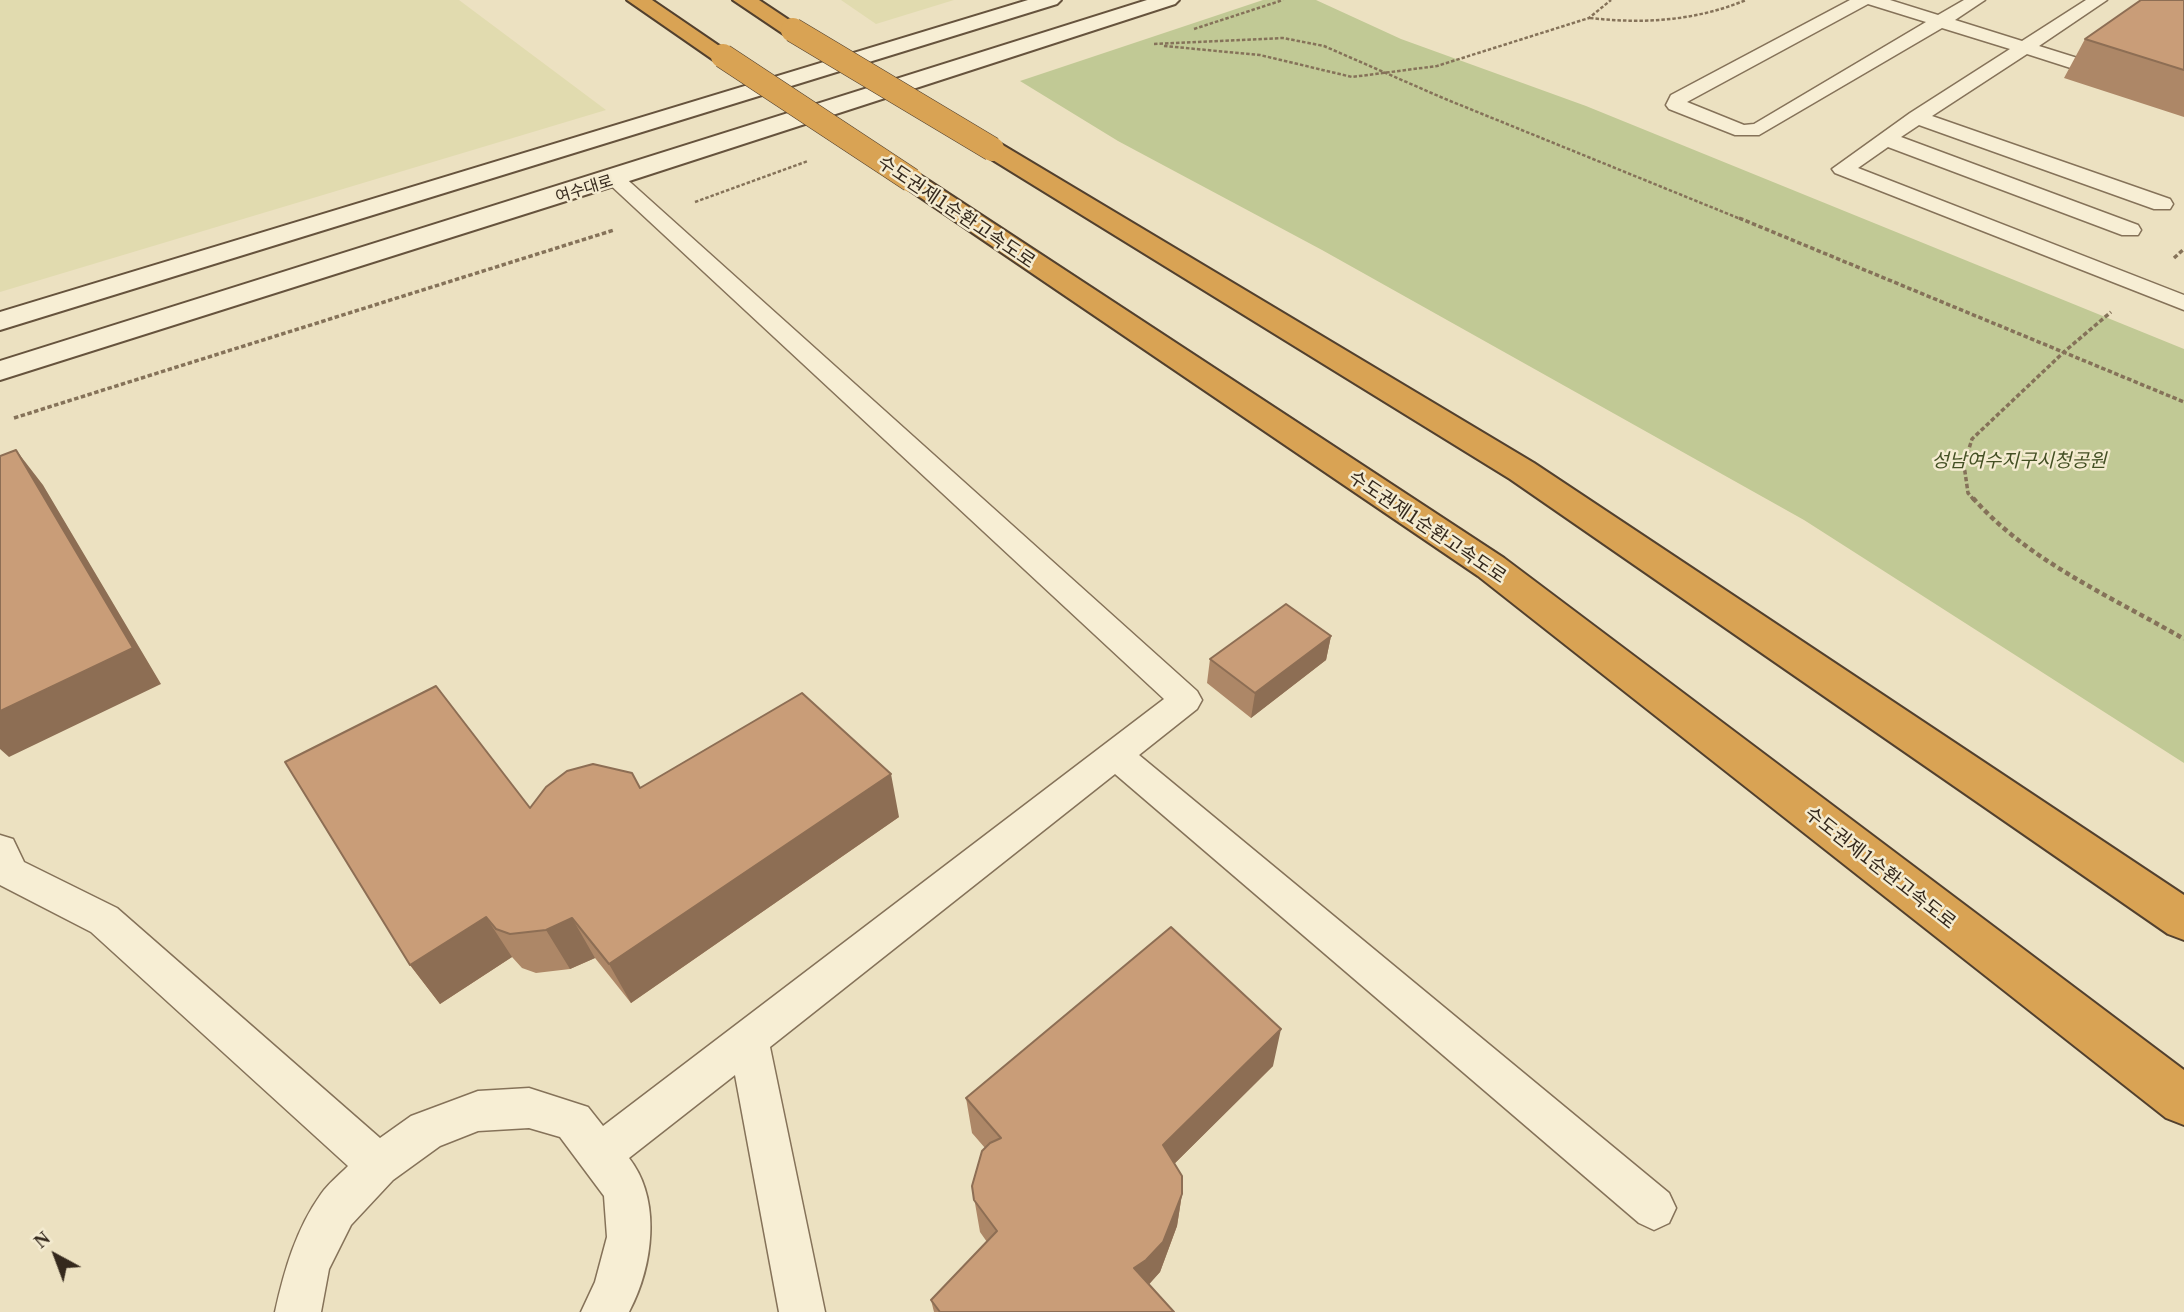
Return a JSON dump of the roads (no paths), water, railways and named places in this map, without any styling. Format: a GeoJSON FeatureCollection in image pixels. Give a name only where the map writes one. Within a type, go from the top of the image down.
{"type":"FeatureCollection","features":[{"type":"Feature","properties":{"kind":"highway","name":"수도권제1순환고속도로"},"geometry":{"type":"LineString","coordinates":[[638,0],[1491,567],[2184,1101]]}},
{"type":"Feature","properties":{"kind":"highway"},"geometry":{"type":"LineString","coordinates":[[744,0],[1522,471],[2184,920]]}},
{"type":"Feature","properties":{"kind":"main road"},"geometry":{"type":"LineString","coordinates":[[0,321],[1050,0]]}},
{"type":"Feature","properties":{"kind":"main road","name":"여수대로"},"geometry":{"type":"LineString","coordinates":[[0,371],[1168,0]]}},
{"type":"Feature","properties":{"kind":"lane"},"geometry":{"type":"LineString","coordinates":[[1863,0],[1678,99],[1676,105],[1742,131],[1759,129],[1976,0]]}},
{"type":"Feature","properties":{"kind":"lane"},"geometry":{"type":"LineString","coordinates":[[1872,0],[2081,65]]}},
{"type":"Feature","properties":{"kind":"lane"},"geometry":{"type":"LineString","coordinates":[[2098,0],[1842,169],[2184,303]]}},
{"type":"Feature","properties":{"kind":"lane"},"geometry":{"type":"LineString","coordinates":[[1917,117],[2162,204],[2086,264]]}},
{"type":"Feature","properties":{"kind":"lane"},"geometry":{"type":"LineString","coordinates":[[1886,139],[2130,230]]}},
{"type":"Feature","properties":{"kind":"lane"},"geometry":{"type":"LineString","coordinates":[[599,1155],[1186,700],[614,178]]}},
{"type":"Feature","properties":{"kind":"lane"},"geometry":{"type":"LineString","coordinates":[[1115,754],[1654,1208]]}},
{"type":"Feature","properties":{"kind":"lane"},"geometry":{"type":"LineString","coordinates":[[0,850],[11,873],[104,920],[377,1165]]}},
{"type":"Feature","properties":{"kind":"lane"},"geometry":{"type":"LineString","coordinates":[[748,1039],[802,1312]]}},
{"type":"Feature","properties":{"kind":"lane"},"geometry":{"type":"LineString","coordinates":[[298,1312],[308,1265],[336,1210],[377,1165],[426,1131],[478,1111],[529,1108],[573,1121],[625,1188],[629,1237],[616,1290],[604,1312]]}},
{"type":"Feature","properties":{"kind":"park label","name":"성남여수지구시청공원"},"geometry":{"type":"Point","coordinates":[2019,460]}}]}
